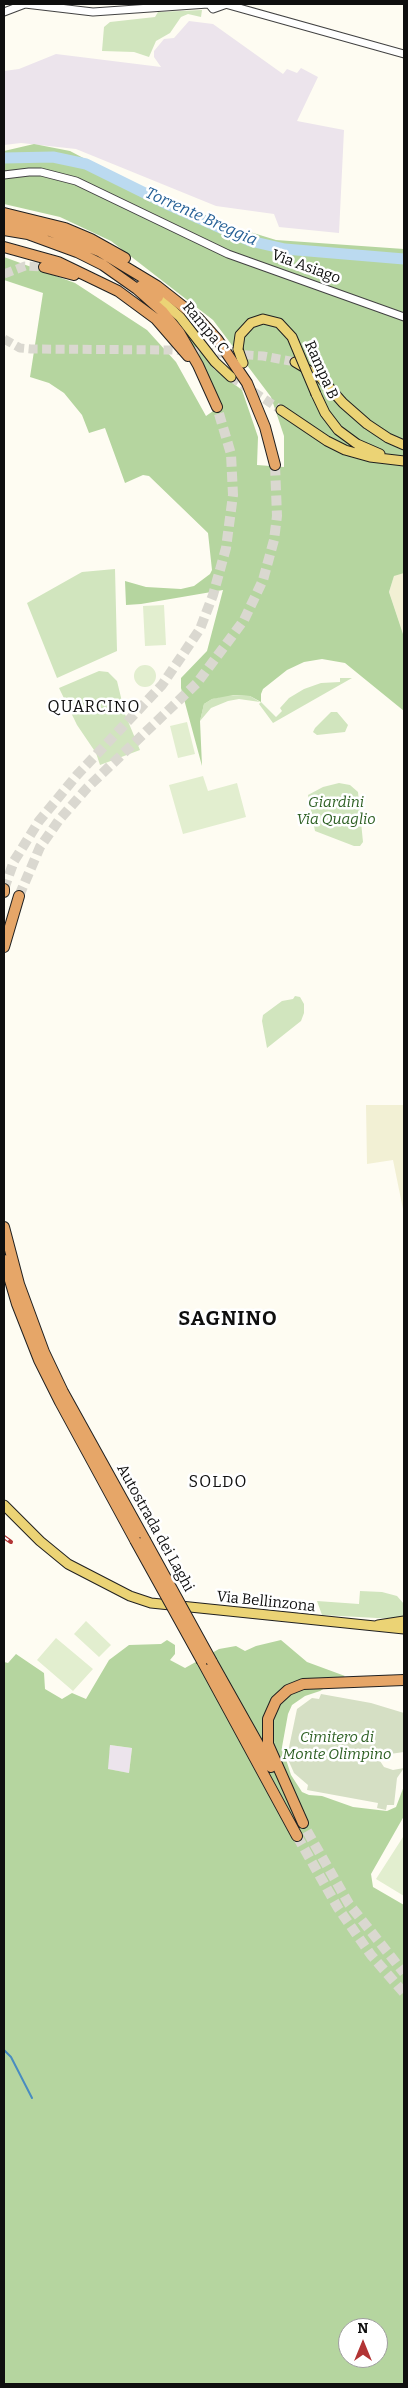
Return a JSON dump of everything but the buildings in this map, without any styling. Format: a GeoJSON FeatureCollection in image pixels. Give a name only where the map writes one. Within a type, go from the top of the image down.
{"type":"FeatureCollection","features":[{"type":"Feature","properties":{"kind":"highway"},"geometry":{"type":"LineString","coordinates":[[4,213],[48,222],[92,239],[130,262],[163,296]]}},
{"type":"Feature","properties":{"kind":"highway"},"geometry":{"type":"LineString","coordinates":[[4,221],[50,231],[88,246],[130,269],[163,296],[206,326],[230,356],[247,383],[265,427]]}},
{"type":"Feature","properties":{"kind":"highway"},"geometry":{"type":"LineString","coordinates":[[4,230],[28,234],[50,241],[103,265],[163,296]]}},
{"type":"Feature","properties":{"kind":"highway"},"geometry":{"type":"LineString","coordinates":[[4,247],[38,255],[72,267],[118,291],[143,309],[170,334],[203,376]]}},
{"type":"Feature","properties":{"kind":"highway"},"geometry":{"type":"LineString","coordinates":[[103,265],[137,289],[163,312],[186,342],[217,407]]}},
{"type":"Feature","properties":{"kind":"highway"},"geometry":{"type":"LineString","coordinates":[[44,267],[90,281],[143,309]]}},
{"type":"Feature","properties":{"kind":"highway"},"geometry":{"type":"LineString","coordinates":[[243,363],[251,382],[275,465]]}},
{"type":"Feature","properties":{"kind":"highway"},"geometry":{"type":"LineString","coordinates":[[4,947],[19,896]]}},
{"type":"Feature","properties":{"kind":"highway","name":"Autostrada dei Laghi"},"geometry":{"type":"LineString","coordinates":[[4,1227],[22,1293],[47,1359],[140,1540]]}},
{"type":"Feature","properties":{"kind":"highway","name":"Autostrada dei Laghi"},"geometry":{"type":"LineString","coordinates":[[4,1260],[21,1316],[49,1382],[207,1661],[298,1836]]}},
{"type":"Feature","properties":{"kind":"highway","name":"Autostrada dei Laghi"},"geometry":{"type":"LineString","coordinates":[[207,1661],[305,1827],[268,1744],[268,1719],[276,1702],[288,1690],[303,1684],[404,1680]]}},
{"type":"Feature","properties":{"kind":"main road","name":"Rampa C"},"geometry":{"type":"LineString","coordinates":[[163,296],[215,362],[231,377]]}},
{"type":"Feature","properties":{"kind":"main road","name":"Rampa B"},"geometry":{"type":"LineString","coordinates":[[243,363],[238,349],[240,336],[251,323],[263,319],[279,323],[290,334],[329,419],[350,439],[373,452],[404,460]]}},
{"type":"Feature","properties":{"kind":"main road"},"geometry":{"type":"LineString","coordinates":[[295,362],[315,373],[355,414],[374,429],[404,445]]}},
{"type":"Feature","properties":{"kind":"main road"},"geometry":{"type":"LineString","coordinates":[[281,410],[327,441],[345,450],[370,457],[404,460]]}},
{"type":"Feature","properties":{"kind":"main road","name":"Via Bellinzona"},"geometry":{"type":"LineString","coordinates":[[4,1505],[40,1541],[68,1564],[130,1596],[151,1603],[255,1616],[378,1625],[404,1621]]}},
{"type":"Feature","properties":{"kind":"main road","name":"Via Bellinzona"},"geometry":{"type":"LineString","coordinates":[[378,1625],[389,1629],[404,1629]]}},
{"type":"Feature","properties":{"kind":"street"},"geometry":{"type":"LineString","coordinates":[[4,12],[25,4],[93,12],[208,4],[212,8],[222,5],[403,53]]}},
{"type":"Feature","properties":{"kind":"street","name":"Via Asiago"},"geometry":{"type":"LineString","coordinates":[[4,175],[41,172],[76,182],[228,254],[404,317]]}},
{"type":"Feature","properties":{"kind":"shaded area"},"geometry":{"type":"Polygon","coordinates":[[[189,21],[213,24],[283,74],[287,69],[297,73],[301,68],[318,77],[297,121],[344,130],[339,233],[279,227],[274,214],[216,206],[76,149],[21,143],[4,145],[4,71],[19,69],[56,54],[161,67],[154,57],[154,51],[164,39],[174,38],[189,21]]]}},
{"type":"Feature","properties":{"kind":"shaded area"},"geometry":{"type":"Polygon","coordinates":[[[400,572],[404,573],[404,637],[389,592],[394,576],[400,572]]]}},
{"type":"Feature","properties":{"kind":"shaded area"},"geometry":{"type":"Polygon","coordinates":[[[366,1105],[404,1105],[404,1214],[393,1160],[367,1164],[366,1105]]]}},
{"type":"Feature","properties":{"kind":"shaded area"},"geometry":{"type":"Polygon","coordinates":[[[110,1745],[132,1748],[129,1773],[107,1769],[110,1745]]]}},
{"type":"Feature","properties":{"kind":"green space"},"geometry":{"type":"Polygon","coordinates":[[[202,10],[201,17],[188,14],[181,17],[170,33],[156,41],[149,57],[134,52],[102,51],[104,27],[110,22],[155,17],[158,12],[202,10]]]}},
{"type":"Feature","properties":{"kind":"green space"},"geometry":{"type":"Polygon","coordinates":[[[34,144],[70,151],[156,196],[237,228],[276,240],[404,249],[404,573],[394,576],[389,592],[404,637],[404,711],[345,663],[322,659],[304,662],[287,670],[263,689],[261,702],[250,696],[233,695],[212,699],[204,704],[200,721],[202,766],[181,688],[181,678],[207,651],[223,590],[126,605],[125,581],[146,587],[181,589],[194,586],[210,574],[212,570],[208,533],[149,476],[143,475],[125,483],[105,428],[89,433],[82,415],[64,393],[49,383],[30,377],[43,293],[4,280],[4,257],[75,283],[147,330],[176,362],[206,416],[219,407],[201,359],[189,340],[155,298],[186,328],[214,369],[242,390],[258,437],[257,465],[284,467],[284,436],[271,397],[213,320],[111,241],[60,217],[4,204],[4,151],[34,144]]]}},
{"type":"Feature","properties":{"kind":"green space"},"geometry":{"type":"Polygon","coordinates":[[[115,569],[117,651],[57,678],[27,603],[82,572],[115,569]]]}},
{"type":"Feature","properties":{"kind":"green space"},"geometry":{"type":"Polygon","coordinates":[[[164,605],[166,645],[145,646],[143,606],[164,605]]]}},
{"type":"Feature","properties":{"kind":"green space"},"geometry":{"type":"Polygon","coordinates":[[[145,665],[153,668],[156,676],[153,684],[145,687],[137,684],[134,676],[137,668],[145,665]]]}},
{"type":"Feature","properties":{"kind":"green space"},"geometry":{"type":"Polygon","coordinates":[[[99,671],[108,672],[117,681],[125,714],[140,750],[100,765],[96,753],[77,725],[59,688],[99,671]]]}},
{"type":"Feature","properties":{"kind":"green space"},"geometry":{"type":"Polygon","coordinates":[[[340,678],[352,678],[273,723],[259,704],[261,702],[276,717],[282,711],[280,708],[289,698],[304,689],[321,683],[340,682],[340,678]]]}},
{"type":"Feature","properties":{"kind":"green space"},"geometry":{"type":"Polygon","coordinates":[[[227,695],[250,696],[260,702],[239,699],[228,701],[211,708],[200,721],[204,704],[212,699],[227,695]]]}},
{"type":"Feature","properties":{"kind":"green space"},"geometry":{"type":"Polygon","coordinates":[[[331,712],[337,712],[348,725],[345,732],[317,735],[313,732],[315,728],[331,712]]]}},
{"type":"Feature","properties":{"kind":"green space"},"geometry":{"type":"Polygon","coordinates":[[[187,722],[195,754],[178,758],[170,726],[187,722]]]}},
{"type":"Feature","properties":{"kind":"green space"},"geometry":{"type":"Polygon","coordinates":[[[203,776],[208,791],[237,783],[246,817],[183,834],[169,785],[203,776]]]}},
{"type":"Feature","properties":{"kind":"green space","name":"Giardini Via Quaglio"},"geometry":{"type":"Polygon","coordinates":[[[339,783],[350,785],[358,792],[363,842],[360,846],[354,846],[315,831],[308,795],[323,787],[339,783]]]}},
{"type":"Feature","properties":{"kind":"green space"},"geometry":{"type":"Polygon","coordinates":[[[295,996],[300,997],[304,1004],[304,1013],[301,1021],[267,1048],[262,1021],[263,1015],[282,1001],[293,999],[295,996]]]}},
{"type":"Feature","properties":{"kind":"green space"},"geometry":{"type":"Polygon","coordinates":[[[360,1591],[382,1592],[397,1596],[404,1604],[404,1617],[395,1619],[322,1615],[317,1601],[359,1604],[360,1591]]]}},
{"type":"Feature","properties":{"kind":"green space"},"geometry":{"type":"Polygon","coordinates":[[[86,1621],[111,1645],[99,1657],[74,1634],[86,1621]]]}},
{"type":"Feature","properties":{"kind":"green space"},"geometry":{"type":"Polygon","coordinates":[[[56,1638],[93,1669],[73,1691],[37,1660],[56,1638]]]}},
{"type":"Feature","properties":{"kind":"green space"},"geometry":{"type":"Polygon","coordinates":[[[167,1640],[175,1645],[175,1654],[170,1660],[185,1668],[219,1649],[236,1646],[245,1651],[256,1646],[281,1640],[307,1662],[345,1676],[320,1691],[305,1696],[292,1705],[288,1714],[282,1747],[291,1775],[302,1792],[309,1795],[322,1796],[353,1807],[387,1811],[396,1807],[404,1786],[404,1816],[371,1874],[373,1887],[404,1905],[404,2384],[4,2384],[4,1662],[8,1663],[16,1654],[44,1673],[45,1689],[62,1699],[72,1693],[86,1699],[109,1660],[129,1645],[161,1644],[167,1640]],[[110,1745],[108,1769],[129,1773],[132,1748],[110,1745]]]}},
{"type":"Feature","properties":{"kind":"green space","name":"Cimitero di Monte Olimpino"},"geometry":{"type":"Polygon","coordinates":[[[321,1694],[371,1703],[404,1713],[404,1752],[390,1754],[380,1761],[384,1767],[393,1770],[404,1768],[397,1778],[394,1805],[387,1805],[386,1810],[377,1808],[378,1803],[307,1790],[308,1785],[294,1773],[287,1757],[297,1709],[312,1698],[319,1699],[321,1694]]]}},
{"type":"Feature","properties":{"kind":"green space"},"geometry":{"type":"Polygon","coordinates":[[[404,1838],[404,1896],[376,1879],[404,1838]]]}},
{"type":"Feature","properties":{"kind":"waterway","name":"Torrente Breggia"},"geometry":{"type":"LineString","coordinates":[[4,158],[53,157],[86,164],[169,205],[250,241],[285,249],[404,259]]}},
{"type":"Feature","properties":{"kind":"waterway"},"geometry":{"type":"LineString","coordinates":[[4,2050],[11,2057],[32,2098]]}},
{"type":"Feature","properties":{"kind":"tunnel"},"geometry":{"type":"LineString","coordinates":[[4,274],[25,266],[44,267]]}},
{"type":"Feature","properties":{"kind":"tunnel"},"geometry":{"type":"LineString","coordinates":[[4,339],[20,348],[31,349],[172,350],[263,356],[295,362]]}},
{"type":"Feature","properties":{"kind":"tunnel"},"geometry":{"type":"LineString","coordinates":[[231,377],[281,410]]}},
{"type":"Feature","properties":{"kind":"tunnel"},"geometry":{"type":"LineString","coordinates":[[4,889],[14,861],[39,821],[77,775],[162,685],[200,629],[213,595],[226,548],[233,495],[231,454],[217,407]]}},
{"type":"Feature","properties":{"kind":"tunnel"},"geometry":{"type":"LineString","coordinates":[[19,896],[40,847],[59,820],[87,788],[197,683],[244,620],[263,580],[274,540],[277,516],[275,465]]}},
{"type":"Feature","properties":{"kind":"tunnel"},"geometry":{"type":"LineString","coordinates":[[307,1831],[349,1904],[404,1973]]}},
{"type":"Feature","properties":{"kind":"tunnel"},"geometry":{"type":"LineString","coordinates":[[297,1836],[338,1908],[371,1955],[404,1993]]}},
{"type":"Feature","properties":{"kind":"railway"},"geometry":{"type":"LineString","coordinates":[[4,1537],[11,1542]]}},
{"type":"Feature","properties":{"kind":"district","name":"QUARCINO"},"geometry":{"type":"Point","coordinates":[94,708]}},
{"type":"Feature","properties":{"kind":"district","name":"SAGNINO"},"geometry":{"type":"Point","coordinates":[228,1319]}},
{"type":"Feature","properties":{"kind":"district","name":"SOLDO"},"geometry":{"type":"Point","coordinates":[218,1483]}}]}
